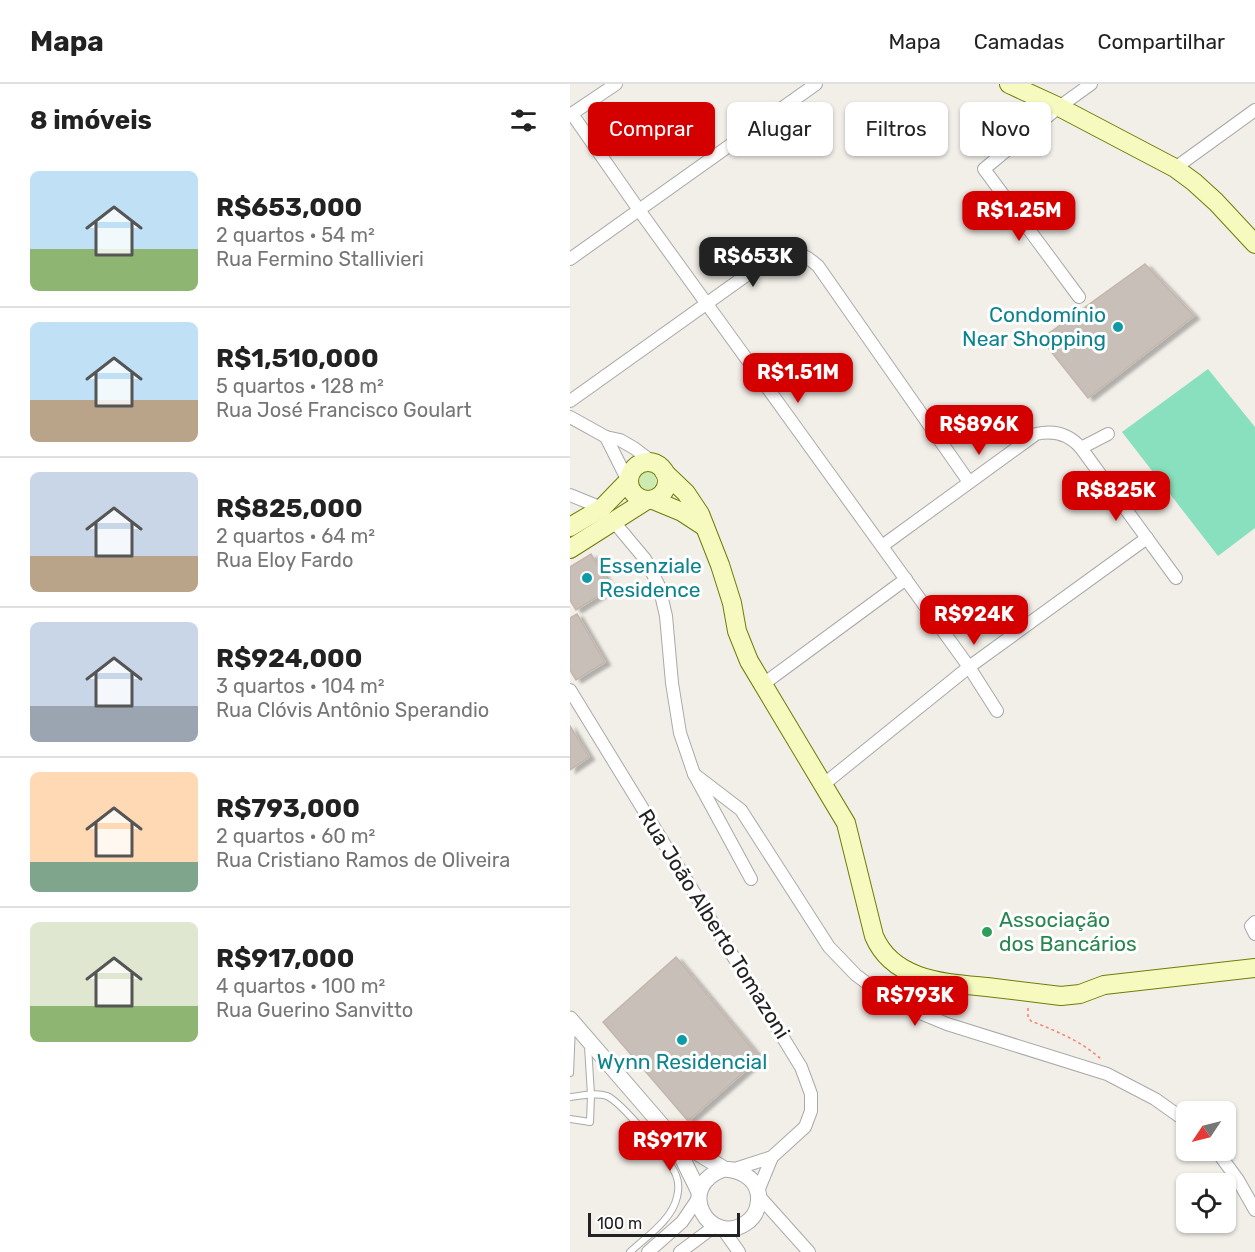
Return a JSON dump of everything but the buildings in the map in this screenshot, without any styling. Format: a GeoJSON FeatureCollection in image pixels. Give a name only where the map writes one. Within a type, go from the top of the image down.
{"type":"FeatureCollection","features":[{"type":"Feature","properties":{"kind":"main road"},"geometry":{"type":"LineString","coordinates":[[1009,84],[1059,107],[1175,168],[1216,202],[1255,244]]}},
{"type":"Feature","properties":{"kind":"main road"},"geometry":{"type":"LineString","coordinates":[[570,527],[602,508],[629,480],[636,467],[649,462],[660,468],[686,493],[705,526],[732,603],[737,631],[749,661],[846,823],[874,936],[880,950],[898,966],[919,977],[943,983],[1061,996],[1080,994],[1104,985],[1255,968]]}},
{"type":"Feature","properties":{"kind":"main road"},"geometry":{"type":"LineString","coordinates":[[570,549],[663,493],[666,489],[667,477],[660,468]]}},
{"type":"Feature","properties":{"kind":"main road"},"geometry":{"type":"LineString","coordinates":[[629,480],[636,496],[682,512],[705,526]]}},
{"type":"Feature","properties":{"kind":"street"},"geometry":{"type":"LineString","coordinates":[[615,84],[571,115],[969,667],[997,711]]}},
{"type":"Feature","properties":{"kind":"street"},"geometry":{"type":"LineString","coordinates":[[570,259],[816,84]]}},
{"type":"Feature","properties":{"kind":"street"},"geometry":{"type":"LineString","coordinates":[[1078,297],[984,169],[1059,107],[1091,84]]}},
{"type":"Feature","properties":{"kind":"street"},"geometry":{"type":"LineString","coordinates":[[1175,168],[1255,110]]}},
{"type":"Feature","properties":{"kind":"street"},"geometry":{"type":"LineString","coordinates":[[570,401],[772,256],[783,252],[794,252],[805,255],[818,266],[969,482]]}},
{"type":"Feature","properties":{"kind":"street"},"geometry":{"type":"LineString","coordinates":[[570,417],[606,437],[634,447],[660,468]]}},
{"type":"Feature","properties":{"kind":"street"},"geometry":{"type":"LineString","coordinates":[[882,546],[1040,433],[1065,435],[1072,437],[1081,448],[1176,578]]}},
{"type":"Feature","properties":{"kind":"street"},"geometry":{"type":"LineString","coordinates":[[1081,448],[1108,435]]}},
{"type":"Feature","properties":{"kind":"street"},"geometry":{"type":"LineString","coordinates":[[606,437],[629,480]]}},
{"type":"Feature","properties":{"kind":"street"},"geometry":{"type":"LineString","coordinates":[[570,495],[602,508]]}},
{"type":"Feature","properties":{"kind":"street"},"geometry":{"type":"LineString","coordinates":[[614,522],[645,559],[659,586],[666,616],[672,683],[680,733],[694,774],[751,879]]}},
{"type":"Feature","properties":{"kind":"street"},"geometry":{"type":"LineString","coordinates":[[824,784],[969,667],[1147,538]]}},
{"type":"Feature","properties":{"kind":"street"},"geometry":{"type":"LineString","coordinates":[[762,685],[906,579]]}},
{"type":"Feature","properties":{"kind":"street","name":"Rua João Alberto Tomazoni"},"geometry":{"type":"LineString","coordinates":[[570,690],[801,1067],[811,1094],[811,1111],[805,1127],[772,1157],[730,1169]]}},
{"type":"Feature","properties":{"kind":"street"},"geometry":{"type":"LineString","coordinates":[[694,774],[741,810],[829,947],[856,975],[891,1001],[956,1027],[1107,1074],[1155,1099],[1176,1114]]}},
{"type":"Feature","properties":{"kind":"street"},"geometry":{"type":"LineString","coordinates":[[1255,922],[1251,926],[1255,934]]}},
{"type":"Feature","properties":{"kind":"street"},"geometry":{"type":"LineString","coordinates":[[571,1020],[672,1137],[699,1195],[700,1209],[706,1219],[718,1227],[739,1252]]}},
{"type":"Feature","properties":{"kind":"street"},"geometry":{"type":"LineString","coordinates":[[672,1137],[730,1169],[745,1174],[753,1181],[758,1193],[808,1252]]}},
{"type":"Feature","properties":{"kind":"street","name":"Rua João Alberto Tomazoni"},"geometry":{"type":"LineString","coordinates":[[758,1193],[772,1157]]}},
{"type":"Feature","properties":{"kind":"street"},"geometry":{"type":"LineString","coordinates":[[1224,1161],[1255,1210]]}},
{"type":"Feature","properties":{"kind":"street"},"geometry":{"type":"LineString","coordinates":[[648,1252],[682,1222],[699,1195],[704,1181],[713,1173],[730,1169]]}},
{"type":"Feature","properties":{"kind":"street"},"geometry":{"type":"LineString","coordinates":[[680,1252],[718,1227],[731,1229],[748,1221],[758,1205],[758,1193]]}},
{"type":"Feature","properties":{"kind":"lane"},"geometry":{"type":"LineString","coordinates":[[570,1072],[571,1020]]}},
{"type":"Feature","properties":{"kind":"lane"},"geometry":{"type":"LineString","coordinates":[[570,1119],[590,1122],[588,1039]]}},
{"type":"Feature","properties":{"kind":"lane"},"geometry":{"type":"LineString","coordinates":[[570,1097],[608,1096],[670,1164],[678,1183],[677,1199],[670,1212],[659,1226],[630,1252]]}},
{"type":"Feature","properties":{"kind":"path"},"geometry":{"type":"LineString","coordinates":[[1029,992],[1028,1012],[1031,1021],[1090,1049],[1101,1059],[1107,1074]]}},
{"type":"Feature","properties":{"kind":"green space"},"geometry":{"type":"Polygon","coordinates":[[[1208,369],[1255,427],[1255,528],[1218,556],[1122,432],[1208,369]]]}},
{"type":"Feature","properties":{"kind":"green space"},"geometry":{"type":"Polygon","coordinates":[[[645,470],[653,473],[656,481],[653,489],[645,492],[637,489],[634,481],[637,473],[645,470]]]}},
{"type":"Feature","properties":{"kind":"place","name":"Condomínio Near Shopping"},"geometry":{"type":"Point","coordinates":[1118,327]}},
{"type":"Feature","properties":{"kind":"place","name":"Essenziale Residence"},"geometry":{"type":"Point","coordinates":[587,578]}},
{"type":"Feature","properties":{"kind":"place","name":"Associação dos Bancários"},"geometry":{"type":"Point","coordinates":[987,932]}},
{"type":"Feature","properties":{"kind":"place","name":"Wynn Residencial"},"geometry":{"type":"Point","coordinates":[682,1040]}}]}
